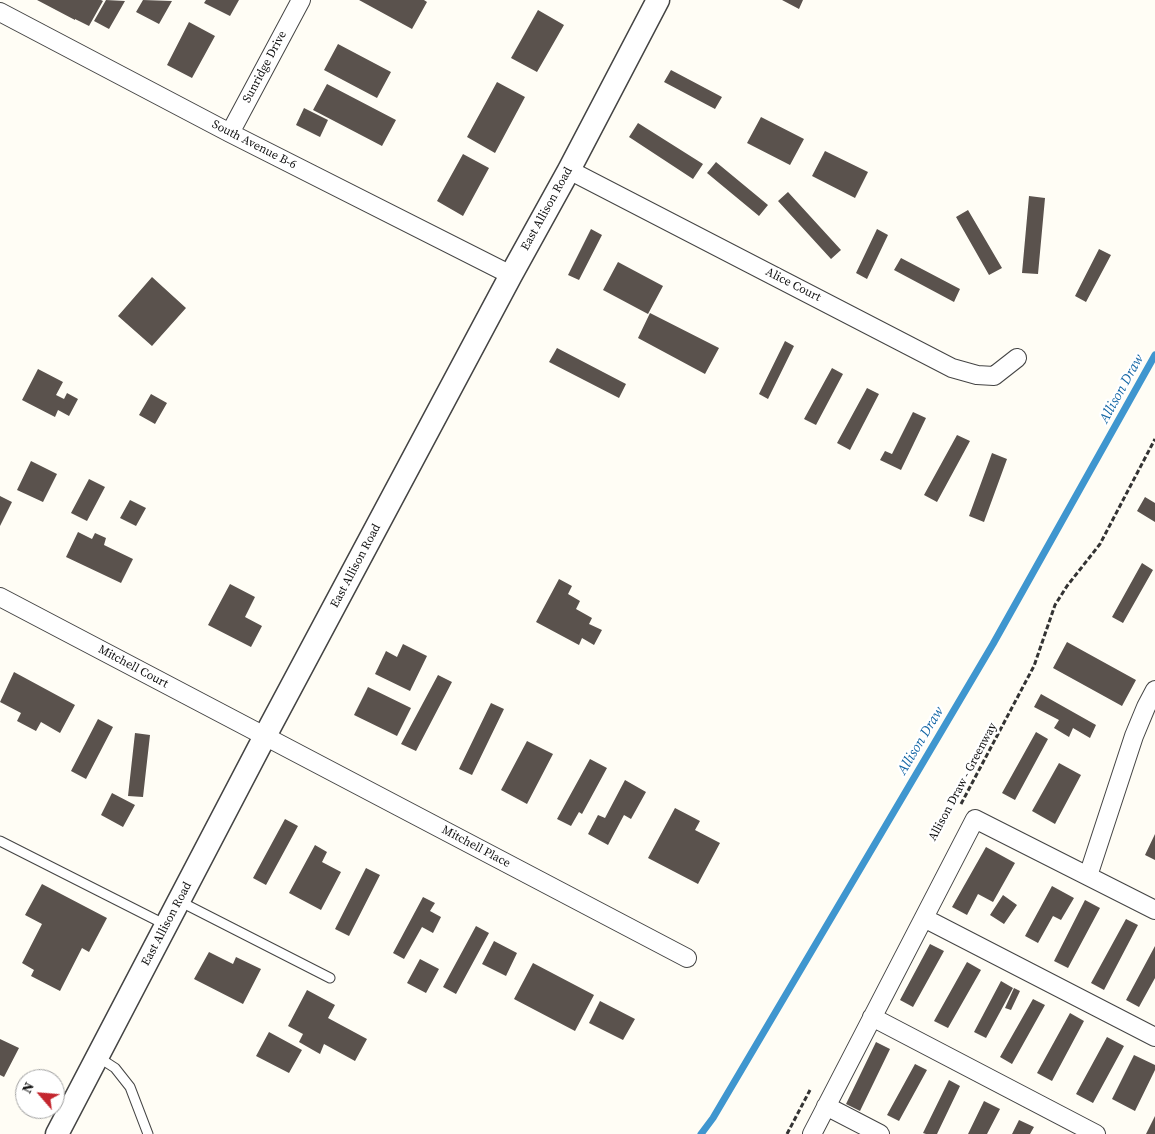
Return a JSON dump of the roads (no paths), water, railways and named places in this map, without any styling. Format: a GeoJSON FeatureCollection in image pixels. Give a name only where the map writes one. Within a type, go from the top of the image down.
{"type":"FeatureCollection","features":[{"type":"Feature","properties":{"kind":"street","name":"Sunridge Drive"},"geometry":{"type":"LineString","coordinates":[[230,133],[301,0]]}},
{"type":"Feature","properties":{"kind":"street","name":"East Allison Road"},"geometry":{"type":"LineString","coordinates":[[57,1134],[265,736],[569,170],[658,0]]}},
{"type":"Feature","properties":{"kind":"street","name":"South Avenue B-6"},"geometry":{"type":"LineString","coordinates":[[0,12],[230,133],[511,275]]}},
{"type":"Feature","properties":{"kind":"street","name":"Alice Court"},"geometry":{"type":"LineString","coordinates":[[569,170],[952,368],[977,375],[994,376],[1017,358]]}},
{"type":"Feature","properties":{"kind":"street","name":"Mitchell Court"},"geometry":{"type":"LineString","coordinates":[[0,598],[265,736]]}},
{"type":"Feature","properties":{"kind":"street"},"geometry":{"type":"LineString","coordinates":[[1088,876],[1134,736],[1155,690]]}},
{"type":"Feature","properties":{"kind":"street","name":"Mitchell Place"},"geometry":{"type":"LineString","coordinates":[[265,736],[687,958]]}},
{"type":"Feature","properties":{"kind":"street"},"geometry":{"type":"LineString","coordinates":[[812,1134],[975,819],[1155,910]]}},
{"type":"Feature","properties":{"kind":"street"},"geometry":{"type":"LineString","coordinates":[[924,918],[1155,1037]]}},
{"type":"Feature","properties":{"kind":"street"},"geometry":{"type":"LineString","coordinates":[[872,1017],[1096,1134]]}},
{"type":"Feature","properties":{"kind":"street"},"geometry":{"type":"LineString","coordinates":[[826,1106],[880,1134]]}},
{"type":"Feature","properties":{"kind":"lane"},"geometry":{"type":"LineString","coordinates":[[0,841],[166,925]]}},
{"type":"Feature","properties":{"kind":"lane"},"geometry":{"type":"LineString","coordinates":[[179,901],[330,978]]}},
{"type":"Feature","properties":{"kind":"lane"},"geometry":{"type":"LineString","coordinates":[[97,1057],[115,1068],[130,1087],[148,1134]]}},
{"type":"Feature","properties":{"kind":"waterway","name":"Allison Draw"},"geometry":{"type":"LineString","coordinates":[[701,1134],[713,1118],[993,644],[1155,355]]}}]}
